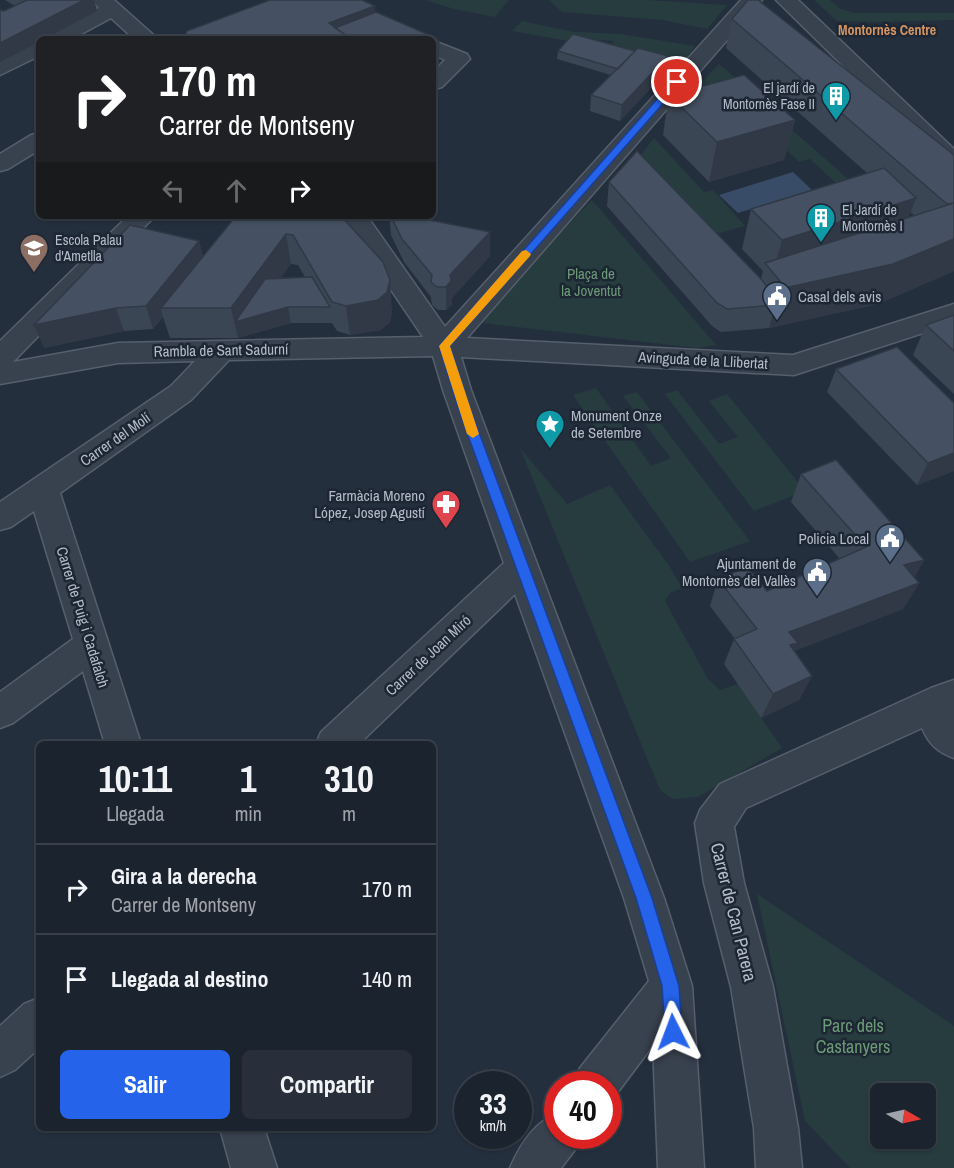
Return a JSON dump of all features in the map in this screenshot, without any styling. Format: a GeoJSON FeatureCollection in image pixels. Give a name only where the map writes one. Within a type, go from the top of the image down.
{"type":"FeatureCollection","features":[{"type":"Feature","properties":{"kind":"street"},"geometry":{"type":"LineString","coordinates":[[444,346],[752,0]]}},
{"type":"Feature","properties":{"kind":"street"},"geometry":{"type":"LineString","coordinates":[[786,0],[954,162]]}},
{"type":"Feature","properties":{"kind":"street"},"geometry":{"type":"LineString","coordinates":[[60,36],[107,5],[143,36]]}},
{"type":"Feature","properties":{"kind":"street"},"geometry":{"type":"LineString","coordinates":[[436,48],[459,58],[436,80]]}},
{"type":"Feature","properties":{"kind":"street"},"geometry":{"type":"LineString","coordinates":[[0,68],[36,50]]}},
{"type":"Feature","properties":{"kind":"street"},"geometry":{"type":"LineString","coordinates":[[0,143],[34,147]]}},
{"type":"Feature","properties":{"kind":"street"},"geometry":{"type":"LineString","coordinates":[[0,164],[34,147]]}},
{"type":"Feature","properties":{"kind":"street"},"geometry":{"type":"LineString","coordinates":[[0,358],[139,219]]}},
{"type":"Feature","properties":{"kind":"street"},"geometry":{"type":"LineString","coordinates":[[349,220],[444,346],[522,567],[644,898],[671,986],[681,1168]]}},
{"type":"Feature","properties":{"kind":"street","name":"Avinguda de la Llibertat"},"geometry":{"type":"LineString","coordinates":[[444,346],[794,365],[889,345],[954,313]]}},
{"type":"Feature","properties":{"kind":"street","name":"Rambla de Sant Sadurní"},"geometry":{"type":"LineString","coordinates":[[0,374],[118,353],[444,346]]}},
{"type":"Feature","properties":{"kind":"street","name":"Carrer del Molí"},"geometry":{"type":"LineString","coordinates":[[0,518],[181,393],[222,350]]}},
{"type":"Feature","properties":{"kind":"street","name":"Carrer de Puig i Cadafalch"},"geometry":{"type":"LineString","coordinates":[[43,489],[122,741]]}},
{"type":"Feature","properties":{"kind":"street","name":"Carrer de Joan Miró"},"geometry":{"type":"LineString","coordinates":[[337,741],[522,567]]}},
{"type":"Feature","properties":{"kind":"street"},"geometry":{"type":"LineString","coordinates":[[0,712],[91,645]]}},
{"type":"Feature","properties":{"kind":"street"},"geometry":{"type":"LineString","coordinates":[[949,697],[938,722],[945,735],[954,742]]}},
{"type":"Feature","properties":{"kind":"street","name":"Carrer de Can Parera"},"geometry":{"type":"LineString","coordinates":[[778,1168],[776,1128],[752,987],[724,883],[714,823],[734,796],[788,769],[890,726],[949,697]]}},
{"type":"Feature","properties":{"kind":"street"},"geometry":{"type":"LineString","coordinates":[[606,1071],[671,986]]}},
{"type":"Feature","properties":{"kind":"street"},"geometry":{"type":"LineString","coordinates":[[0,1055],[36,1022]]}},
{"type":"Feature","properties":{"kind":"street"},"geometry":{"type":"LineString","coordinates":[[243,1131],[254,1168]]}},
{"type":"Feature","properties":{"kind":"street"},"geometry":{"type":"LineString","coordinates":[[533,1168],[547,1149]]}},
{"type":"Feature","properties":{"kind":"green space"},"geometry":{"type":"Polygon","coordinates":[[[425,0],[509,0],[495,17],[454,9],[425,0]]]}},
{"type":"Feature","properties":{"kind":"green space"},"geometry":{"type":"Polygon","coordinates":[[[549,0],[647,0],[727,5],[707,29],[663,20],[562,12],[549,0]]]}},
{"type":"Feature","properties":{"kind":"green space"},"geometry":{"type":"Polygon","coordinates":[[[814,0],[830,0],[841,9],[854,13],[954,13],[954,20],[837,21],[814,0]]]}},
{"type":"Feature","properties":{"kind":"green space"},"geometry":{"type":"Polygon","coordinates":[[[522,21],[574,32],[621,34],[695,46],[682,66],[606,50],[614,41],[585,39],[580,43],[512,31],[522,21]]]}},
{"type":"Feature","properties":{"kind":"green space"},"geometry":{"type":"Polygon","coordinates":[[[719,64],[757,96],[662,123],[719,64]]]}},
{"type":"Feature","properties":{"kind":"green space"},"geometry":{"type":"Polygon","coordinates":[[[791,129],[862,191],[850,196],[810,159],[799,162],[771,135],[791,129]]]}},
{"type":"Feature","properties":{"kind":"green space"},"geometry":{"type":"Polygon","coordinates":[[[654,138],[704,192],[713,190],[745,226],[716,234],[640,156],[654,138]]]}},
{"type":"Feature","properties":{"kind":"green space","name":"Plaça de la Joventut"},"geometry":{"type":"Polygon","coordinates":[[[592,200],[716,345],[697,348],[482,323],[504,292],[592,200]]]}},
{"type":"Feature","properties":{"kind":"green space"},"geometry":{"type":"Polygon","coordinates":[[[596,388],[651,466],[671,458],[623,396],[637,392],[750,541],[690,562],[573,395],[596,388]]]}},
{"type":"Feature","properties":{"kind":"green space"},"geometry":{"type":"Polygon","coordinates":[[[677,390],[719,444],[738,437],[709,401],[727,394],[805,491],[754,511],[665,394],[677,390]]]}},
{"type":"Feature","properties":{"kind":"green space"},"geometry":{"type":"Polygon","coordinates":[[[520,448],[567,504],[610,485],[670,567],[682,588],[670,593],[665,601],[708,679],[720,690],[738,684],[782,748],[698,797],[673,799],[660,790],[520,448]]]}},
{"type":"Feature","properties":{"kind":"green space","name":"Parc dels Castanyers"},"geometry":{"type":"Polygon","coordinates":[[[757,894],[954,1026],[954,1168],[850,1168],[805,1121],[757,894]]]}},
{"type":"Feature","properties":{"kind":"water"},"geometry":{"type":"Polygon","coordinates":[[[793,172],[812,190],[738,213],[719,195],[793,172]]]}},
{"type":"Feature","properties":{"kind":"building"},"geometry":{"type":"Polygon","coordinates":[[[27,0],[84,0],[0,43],[0,10],[4,11],[27,0]]]}},
{"type":"Feature","properties":{"kind":"building"},"geometry":{"type":"Polygon","coordinates":[[[270,0],[362,0],[375,6],[329,23],[347,36],[184,36],[187,31],[270,0]]]}},
{"type":"Feature","properties":{"kind":"building"},"geometry":{"type":"Polygon","coordinates":[[[748,0],[758,0],[954,155],[954,203],[947,204],[732,19],[748,0]]]}},
{"type":"Feature","properties":{"kind":"building"},"geometry":{"type":"Polygon","coordinates":[[[376,12],[431,36],[347,36],[335,28],[376,12]]]}},
{"type":"Feature","properties":{"kind":"building"},"geometry":{"type":"Polygon","coordinates":[[[573,34],[635,51],[618,69],[558,51],[573,34]]]}},
{"type":"Feature","properties":{"kind":"building"},"geometry":{"type":"Polygon","coordinates":[[[638,48],[668,56],[622,105],[591,95],[638,48]]]}},
{"type":"Feature","properties":{"kind":"building"},"geometry":{"type":"Polygon","coordinates":[[[744,75],[795,120],[717,142],[669,95],[744,75]]]}},
{"type":"Feature","properties":{"kind":"building"},"geometry":{"type":"Polygon","coordinates":[[[637,151],[761,279],[773,294],[771,299],[775,305],[727,309],[717,303],[609,182],[637,151]]]}},
{"type":"Feature","properties":{"kind":"building"},"geometry":{"type":"Polygon","coordinates":[[[884,168],[916,198],[782,240],[751,209],[884,168]]]}},
{"type":"Feature","properties":{"kind":"building"},"geometry":{"type":"Polygon","coordinates":[[[954,203],[954,239],[893,264],[780,289],[776,283],[780,281],[765,263],[954,203]]]}},
{"type":"Feature","properties":{"kind":"building"},"geometry":{"type":"Polygon","coordinates":[[[234,219],[344,219],[383,262],[390,280],[387,292],[378,300],[346,306],[332,302],[293,235],[286,234],[231,308],[161,308],[234,219]]]}},
{"type":"Feature","properties":{"kind":"building"},"geometry":{"type":"Polygon","coordinates":[[[392,219],[424,219],[490,232],[450,275],[451,281],[446,287],[437,287],[431,282],[432,275],[402,239],[392,219]]]}},
{"type":"Feature","properties":{"kind":"building"},"geometry":{"type":"Polygon","coordinates":[[[130,225],[199,241],[146,306],[116,308],[34,325],[130,225]]]}},
{"type":"Feature","properties":{"kind":"building"},"geometry":{"type":"Polygon","coordinates":[[[312,277],[330,307],[288,307],[235,322],[265,279],[312,277]]]}},
{"type":"Feature","properties":{"kind":"building"},"geometry":{"type":"Polygon","coordinates":[[[954,315],[954,351],[926,325],[954,315]]]}},
{"type":"Feature","properties":{"kind":"building"},"geometry":{"type":"Polygon","coordinates":[[[897,347],[954,403],[954,453],[928,463],[836,369],[897,347]]]}},
{"type":"Feature","properties":{"kind":"building"},"geometry":{"type":"Polygon","coordinates":[[[836,460],[924,560],[904,565],[919,583],[789,632],[798,643],[790,645],[812,676],[773,694],[734,639],[757,629],[718,579],[747,567],[767,591],[866,547],[801,474],[836,460]]]}},
{"type":"Feature","properties":{"kind":"slow traffic"},"geometry":{"type":"LineString","coordinates":[[473,434],[444,346],[526,254]]}},
{"type":"Feature","properties":{"kind":"place","name":"El jardí de Montornès Fase II"},"geometry":{"type":"Point","coordinates":[836,122]}},
{"type":"Feature","properties":{"kind":"place","name":"El Jardí de Montornès I"},"geometry":{"type":"Point","coordinates":[821,244]}},
{"type":"Feature","properties":{"kind":"place","name":"Escola Palau d'Ametlla"},"geometry":{"type":"Point","coordinates":[34,274]}},
{"type":"Feature","properties":{"kind":"place","name":"Casal dels avis"},"geometry":{"type":"Point","coordinates":[777,322]}},
{"type":"Feature","properties":{"kind":"place","name":"Monument Onze de Setembre"},"geometry":{"type":"Point","coordinates":[550,450]}},
{"type":"Feature","properties":{"kind":"place","name":"Farmàcia Moreno López, Josep Agustí"},"geometry":{"type":"Point","coordinates":[446,530]}},
{"type":"Feature","properties":{"kind":"place","name":"Policia Local"},"geometry":{"type":"Point","coordinates":[890,564]}},
{"type":"Feature","properties":{"kind":"place","name":"Ajuntament de Montornès del Vallès"},"geometry":{"type":"Point","coordinates":[817,598]}},
{"type":"Feature","properties":{"kind":"district","name":"Montornès Centre"},"geometry":{"type":"Point","coordinates":[887,30]}},
{"type":"Feature","properties":{"kind":"route"},"geometry":{"type":"LineString","coordinates":[[673,1032],[671,986],[644,898],[464,408],[444,346],[677,82]]}}]}
